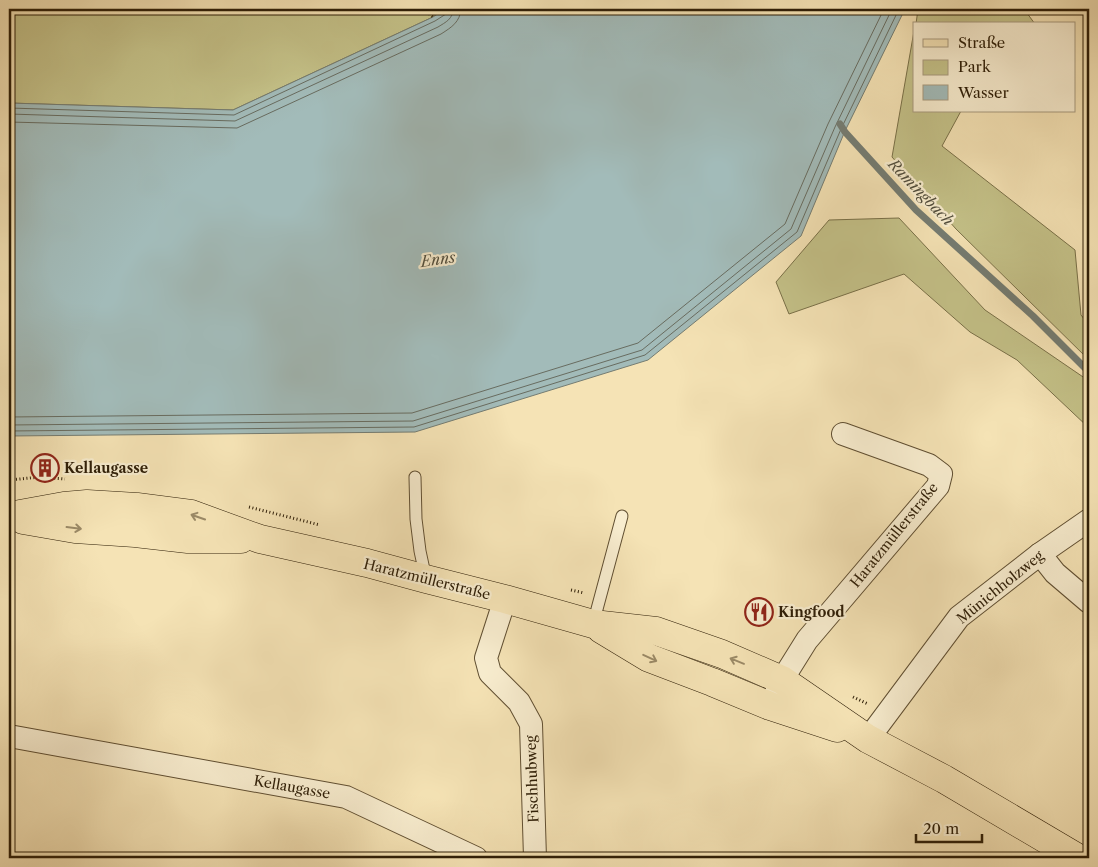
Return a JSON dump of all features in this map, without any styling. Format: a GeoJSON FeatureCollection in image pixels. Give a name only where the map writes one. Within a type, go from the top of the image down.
{"type":"FeatureCollection","features":[{"type":"Feature","properties":{"kind":"main road","name":"Haratzmüllerstraße"},"geometry":{"type":"LineString","coordinates":[[9,517],[64,506],[87,504],[137,507],[191,514],[260,539],[358,561],[593,624],[656,631],[715,652],[782,680],[868,739],[944,779],[1078,858]]}},
{"type":"Feature","properties":{"kind":"main road","name":"Haratzmüllerstraße"},"geometry":{"type":"LineString","coordinates":[[593,624],[649,658],[770,706],[868,739]]}},
{"type":"Feature","properties":{"kind":"street","name":"Haratzmüllerstraße"},"geometry":{"type":"LineString","coordinates":[[770,706],[782,680],[807,640],[938,486],[941,474],[928,465],[844,434]]}},
{"type":"Feature","properties":{"kind":"street","name":"Münichholzweg"},"geometry":{"type":"LineString","coordinates":[[868,739],[959,617],[1040,554],[1089,520]]}},
{"type":"Feature","properties":{"kind":"street"},"geometry":{"type":"LineString","coordinates":[[1040,554],[1055,573],[1089,602]]}},
{"type":"Feature","properties":{"kind":"street","name":"Fischhubweg"},"geometry":{"type":"LineString","coordinates":[[505,599],[486,658],[490,673],[519,702],[531,724],[535,858]]}},
{"type":"Feature","properties":{"kind":"street","name":"Kellaugasse"},"geometry":{"type":"LineString","coordinates":[[9,736],[346,797],[476,858]]}},
{"type":"Feature","properties":{"kind":"lane"},"geometry":{"type":"LineString","coordinates":[[415,477],[416,519],[426,579]]}},
{"type":"Feature","properties":{"kind":"lane"},"geometry":{"type":"LineString","coordinates":[[593,624],[622,516]]}},
{"type":"Feature","properties":{"kind":"path"},"geometry":{"type":"LineString","coordinates":[[424,9],[433,17]]}},
{"type":"Feature","properties":{"kind":"green space"},"geometry":{"type":"Polygon","coordinates":[[[9,9],[445,9],[433,17],[233,110],[9,103],[9,9]]]}},
{"type":"Feature","properties":{"kind":"green space"},"geometry":{"type":"Polygon","coordinates":[[[918,9],[1024,9],[1034,22],[916,22],[918,9]]]}},
{"type":"Feature","properties":{"kind":"green space"},"geometry":{"type":"Polygon","coordinates":[[[913,37],[913,112],[960,112],[942,146],[1075,250],[1081,315],[1089,325],[1089,360],[956,229],[892,157],[913,37]]]}},
{"type":"Feature","properties":{"kind":"green space"},"geometry":{"type":"Polygon","coordinates":[[[899,218],[985,310],[1089,381],[1089,428],[1017,360],[970,332],[904,274],[789,314],[776,282],[829,220],[899,218]]]}},
{"type":"Feature","properties":{"kind":"water","name":"Enns"},"geometry":{"type":"Polygon","coordinates":[[[445,9],[905,9],[845,131],[801,236],[648,360],[415,432],[9,436],[9,103],[233,110],[433,17],[445,9]]]}},
{"type":"Feature","properties":{"kind":"waterway","name":"Ramingbach"},"geometry":{"type":"LineString","coordinates":[[840,124],[845,132],[916,210],[1033,316],[1089,372]]}},
{"type":"Feature","properties":{"kind":"place","name":"Kellaugasse"},"geometry":{"type":"Point","coordinates":[45,468]}},
{"type":"Feature","properties":{"kind":"place","name":"Kingfood"},"geometry":{"type":"Point","coordinates":[759,612]}}]}
